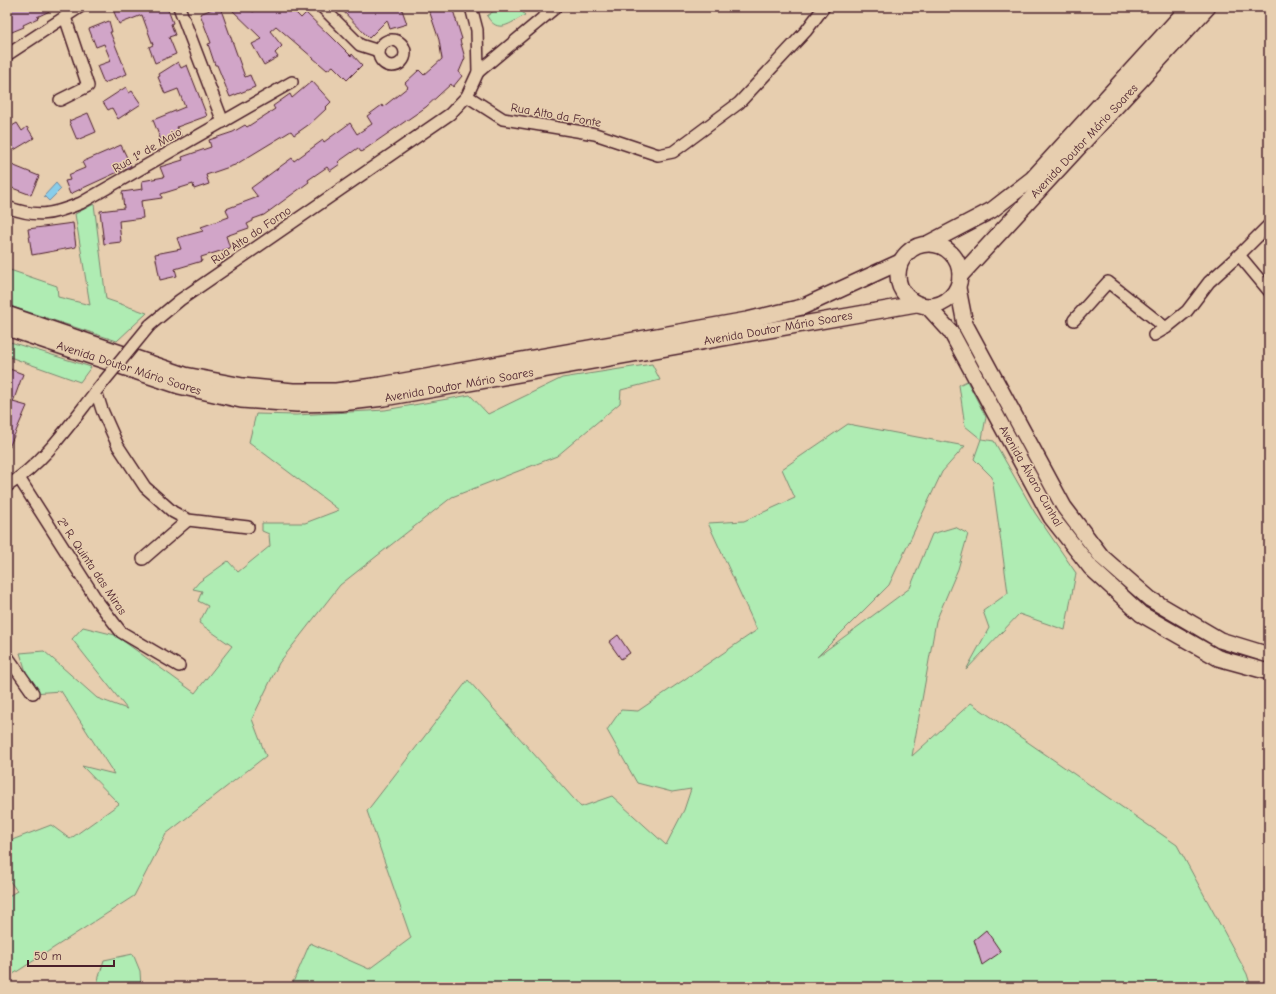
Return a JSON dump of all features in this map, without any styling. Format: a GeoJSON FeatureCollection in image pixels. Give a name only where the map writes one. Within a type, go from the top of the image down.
{"type":"FeatureCollection","features":[{"type":"Feature","properties":{"kind":"main road","name":"Avenida Doutor Mário Soares"},"geometry":{"type":"LineString","coordinates":[[929,244],[992,210],[1032,179],[1188,7]]}},
{"type":"Feature","properties":{"kind":"main road","name":"Avenida Doutor Mário Soares"},"geometry":{"type":"LineString","coordinates":[[959,282],[1208,7]]}},
{"type":"Feature","properties":{"kind":"main road"},"geometry":{"type":"LineString","coordinates":[[929,244],[941,246],[952,253],[958,264],[959,282],[950,298],[940,304],[922,305],[906,297],[899,286],[897,274],[900,262],[907,252],[917,246],[929,244]]}},
{"type":"Feature","properties":{"kind":"main road","name":"Avenida Doutor Mário Soares"},"geometry":{"type":"LineString","coordinates":[[7,314],[185,375],[243,386],[279,390],[336,390],[381,385],[747,320],[802,307],[900,262]]}},
{"type":"Feature","properties":{"kind":"main road","name":"Avenida Álvaro Cunhal"},"geometry":{"type":"LineString","coordinates":[[959,282],[966,324],[1064,507],[1102,557],[1150,599],[1220,640],[1269,655]]}},
{"type":"Feature","properties":{"kind":"main road","name":"Avenida Doutor Mário Soares"},"geometry":{"type":"LineString","coordinates":[[7,328],[179,386],[241,400],[297,404],[340,403],[384,398],[922,305]]}},
{"type":"Feature","properties":{"kind":"main road","name":"Avenida Álvaro Cunhal"},"geometry":{"type":"LineString","coordinates":[[922,305],[951,332],[1052,517],[1091,568],[1141,614],[1218,658],[1269,672]]}},
{"type":"Feature","properties":{"kind":"street"},"geometry":{"type":"LineString","coordinates":[[7,55],[80,7]]}},
{"type":"Feature","properties":{"kind":"street"},"geometry":{"type":"LineString","coordinates":[[179,7],[223,122]]}},
{"type":"Feature","properties":{"kind":"street"},"geometry":{"type":"LineString","coordinates":[[322,7],[360,45],[379,51]]}},
{"type":"Feature","properties":{"kind":"street","name":"Rua Alto do Forno"},"geometry":{"type":"LineString","coordinates":[[7,486],[19,478],[56,442],[150,325],[180,300],[450,114],[467,96],[478,72],[477,30],[471,7]]}},
{"type":"Feature","properties":{"kind":"street"},"geometry":{"type":"LineString","coordinates":[[478,72],[556,7]]}},
{"type":"Feature","properties":{"kind":"street","name":"Rua Alto da Fonte"},"geometry":{"type":"LineString","coordinates":[[467,96],[503,119],[595,134],[658,155],[673,152],[739,103],[806,31],[824,7]]}},
{"type":"Feature","properties":{"kind":"street"},"geometry":{"type":"LineString","coordinates":[[60,100],[88,86],[65,17]]}},
{"type":"Feature","properties":{"kind":"street","name":"Rua 1º de Maio"},"geometry":{"type":"LineString","coordinates":[[7,207],[24,213],[46,214],[62,211],[81,202],[292,82]]}},
{"type":"Feature","properties":{"kind":"street"},"geometry":{"type":"LineString","coordinates":[[1154,335],[1166,328],[1187,311],[1209,282],[1269,225]]}},
{"type":"Feature","properties":{"kind":"street"},"geometry":{"type":"LineString","coordinates":[[1239,255],[1269,290]]}},
{"type":"Feature","properties":{"kind":"street"},"geometry":{"type":"LineString","coordinates":[[1074,320],[1108,282],[1166,328]]}},
{"type":"Feature","properties":{"kind":"street"},"geometry":{"type":"LineString","coordinates":[[96,391],[102,410],[118,446],[145,487],[173,512],[188,520],[248,527]]}},
{"type":"Feature","properties":{"kind":"street","name":"2ª R. Quinta das Miras"},"geometry":{"type":"LineString","coordinates":[[19,478],[98,602],[121,632],[179,666]]}},
{"type":"Feature","properties":{"kind":"street"},"geometry":{"type":"LineString","coordinates":[[143,559],[188,520]]}},
{"type":"Feature","properties":{"kind":"street"},"geometry":{"type":"LineString","coordinates":[[7,656],[33,693]]}},
{"type":"Feature","properties":{"kind":"green space"},"geometry":{"type":"Polygon","coordinates":[[[499,7],[518,7],[525,15],[504,26],[495,25],[487,16],[499,7]]]}},
{"type":"Feature","properties":{"kind":"green space"},"geometry":{"type":"Polygon","coordinates":[[[94,204],[106,299],[147,313],[117,341],[7,305],[7,269],[57,286],[58,297],[90,305],[75,214],[94,204]]]}},
{"type":"Feature","properties":{"kind":"green space"},"geometry":{"type":"Polygon","coordinates":[[[7,341],[91,367],[80,382],[7,356],[7,341]]]}},
{"type":"Feature","properties":{"kind":"green space"},"geometry":{"type":"Polygon","coordinates":[[[652,364],[660,380],[621,390],[620,403],[557,456],[452,497],[340,585],[279,663],[252,719],[266,756],[166,834],[134,896],[7,978],[7,897],[17,891],[7,877],[7,842],[51,825],[70,839],[119,804],[82,766],[114,774],[61,691],[33,693],[20,653],[44,651],[97,698],[127,709],[72,639],[83,627],[115,635],[195,693],[232,646],[199,623],[208,606],[198,601],[202,591],[193,589],[199,582],[228,561],[238,572],[270,546],[269,534],[262,531],[262,523],[305,523],[339,510],[249,442],[256,414],[296,415],[385,410],[470,395],[488,414],[562,378],[652,364]]]}},
{"type":"Feature","properties":{"kind":"green space"},"geometry":{"type":"Polygon","coordinates":[[[967,381],[986,417],[982,439],[994,441],[1035,513],[1076,573],[1065,630],[1019,614],[966,670],[989,628],[983,611],[1008,593],[992,477],[974,459],[981,439],[965,426],[959,385],[967,381]]]}},
{"type":"Feature","properties":{"kind":"green space"},"geometry":{"type":"Polygon","coordinates":[[[848,424],[965,446],[942,472],[889,585],[817,657],[910,588],[932,534],[955,527],[968,534],[958,569],[936,621],[912,756],[971,703],[1177,845],[1247,974],[1251,987],[291,987],[310,943],[369,969],[411,938],[367,811],[468,680],[581,807],[612,796],[666,845],[684,810],[691,789],[672,792],[637,783],[607,730],[621,710],[638,711],[757,630],[708,523],[744,521],[795,498],[782,469],[848,424]]]}},
{"type":"Feature","properties":{"kind":"green space"},"geometry":{"type":"Polygon","coordinates":[[[133,954],[140,971],[141,987],[96,987],[104,960],[133,954]]]}},
{"type":"Feature","properties":{"kind":"water"},"geometry":{"type":"Polygon","coordinates":[[[56,183],[61,189],[49,201],[44,196],[56,183]]]}},
{"type":"Feature","properties":{"kind":"building"},"geometry":{"type":"Polygon","coordinates":[[[7,7],[58,7],[23,25],[24,27],[7,34],[7,7]]]}},
{"type":"Feature","properties":{"kind":"building"},"geometry":{"type":"Polygon","coordinates":[[[112,7],[167,7],[173,23],[171,24],[175,35],[169,37],[176,54],[155,63],[149,47],[153,45],[142,15],[119,24],[112,7]]]}},
{"type":"Feature","properties":{"kind":"building"},"geometry":{"type":"Polygon","coordinates":[[[220,7],[245,77],[250,75],[255,87],[230,97],[217,65],[215,65],[208,44],[211,43],[200,14],[220,7]]]}},
{"type":"Feature","properties":{"kind":"building"},"geometry":{"type":"Polygon","coordinates":[[[229,7],[248,7],[253,12],[259,7],[290,7],[301,18],[306,13],[351,56],[352,54],[362,65],[347,80],[333,66],[327,70],[276,26],[270,31],[282,46],[275,53],[278,57],[264,65],[252,44],[262,39],[229,7]]]}},
{"type":"Feature","properties":{"kind":"building"},"geometry":{"type":"Polygon","coordinates":[[[339,7],[401,7],[407,24],[390,29],[387,20],[369,38],[339,7]]]}},
{"type":"Feature","properties":{"kind":"building"},"geometry":{"type":"Polygon","coordinates":[[[428,7],[452,7],[462,39],[460,40],[465,58],[459,72],[462,76],[453,87],[451,84],[426,107],[361,152],[358,148],[338,162],[340,164],[330,171],[327,167],[308,180],[309,182],[264,215],[253,219],[253,221],[247,224],[249,228],[226,236],[230,248],[201,257],[202,261],[175,269],[177,276],[160,280],[155,254],[181,249],[177,238],[203,231],[201,227],[229,217],[226,209],[258,197],[251,188],[292,158],[294,161],[350,123],[357,134],[372,124],[367,116],[382,105],[383,107],[408,87],[405,83],[419,70],[424,75],[442,59],[439,40],[428,7]]]}},
{"type":"Feature","properties":{"kind":"building"},"geometry":{"type":"Polygon","coordinates":[[[109,21],[112,32],[110,32],[127,74],[104,83],[97,66],[111,61],[104,44],[96,47],[89,29],[109,21]]]}},
{"type":"Feature","properties":{"kind":"building"},"geometry":{"type":"Polygon","coordinates":[[[178,62],[181,68],[187,65],[207,116],[177,127],[181,136],[162,143],[153,120],[185,107],[178,89],[165,94],[158,77],[160,76],[159,74],[178,62]]]}},
{"type":"Feature","properties":{"kind":"building"},"geometry":{"type":"Polygon","coordinates":[[[312,81],[331,102],[325,108],[326,109],[311,123],[294,135],[291,131],[235,165],[206,175],[209,184],[194,189],[193,184],[161,194],[162,198],[141,201],[143,218],[119,221],[121,242],[104,244],[100,211],[124,208],[122,192],[143,189],[142,181],[164,177],[160,167],[183,160],[182,157],[211,147],[209,140],[233,132],[245,125],[247,127],[275,109],[273,106],[290,94],[292,98],[312,81]]]}},
{"type":"Feature","properties":{"kind":"building"},"geometry":{"type":"Polygon","coordinates":[[[126,87],[129,93],[132,91],[141,104],[118,119],[112,108],[108,110],[103,102],[126,87]]]}},
{"type":"Feature","properties":{"kind":"building"},"geometry":{"type":"Polygon","coordinates":[[[88,113],[96,132],[77,140],[69,121],[88,113]]]}},
{"type":"Feature","properties":{"kind":"building"},"geometry":{"type":"Polygon","coordinates":[[[17,123],[22,131],[27,127],[34,138],[14,150],[7,139],[7,129],[17,123]]]}},
{"type":"Feature","properties":{"kind":"building"},"geometry":{"type":"Polygon","coordinates":[[[121,145],[131,166],[70,194],[65,181],[70,180],[68,175],[85,168],[82,162],[121,145]]]}},
{"type":"Feature","properties":{"kind":"building"},"geometry":{"type":"Polygon","coordinates":[[[7,163],[39,176],[31,195],[7,186],[7,163]]]}},
{"type":"Feature","properties":{"kind":"building"},"geometry":{"type":"Polygon","coordinates":[[[73,223],[76,247],[32,255],[28,229],[73,223]]]}},
{"type":"Feature","properties":{"kind":"building"},"geometry":{"type":"Polygon","coordinates":[[[7,368],[23,374],[13,402],[27,406],[7,452],[7,368]]]}},
{"type":"Feature","properties":{"kind":"building"},"geometry":{"type":"Polygon","coordinates":[[[618,635],[630,653],[621,659],[609,642],[618,635]]]}},
{"type":"Feature","properties":{"kind":"building"},"geometry":{"type":"Polygon","coordinates":[[[986,930],[1001,952],[982,965],[974,940],[986,930]]]}}]}
